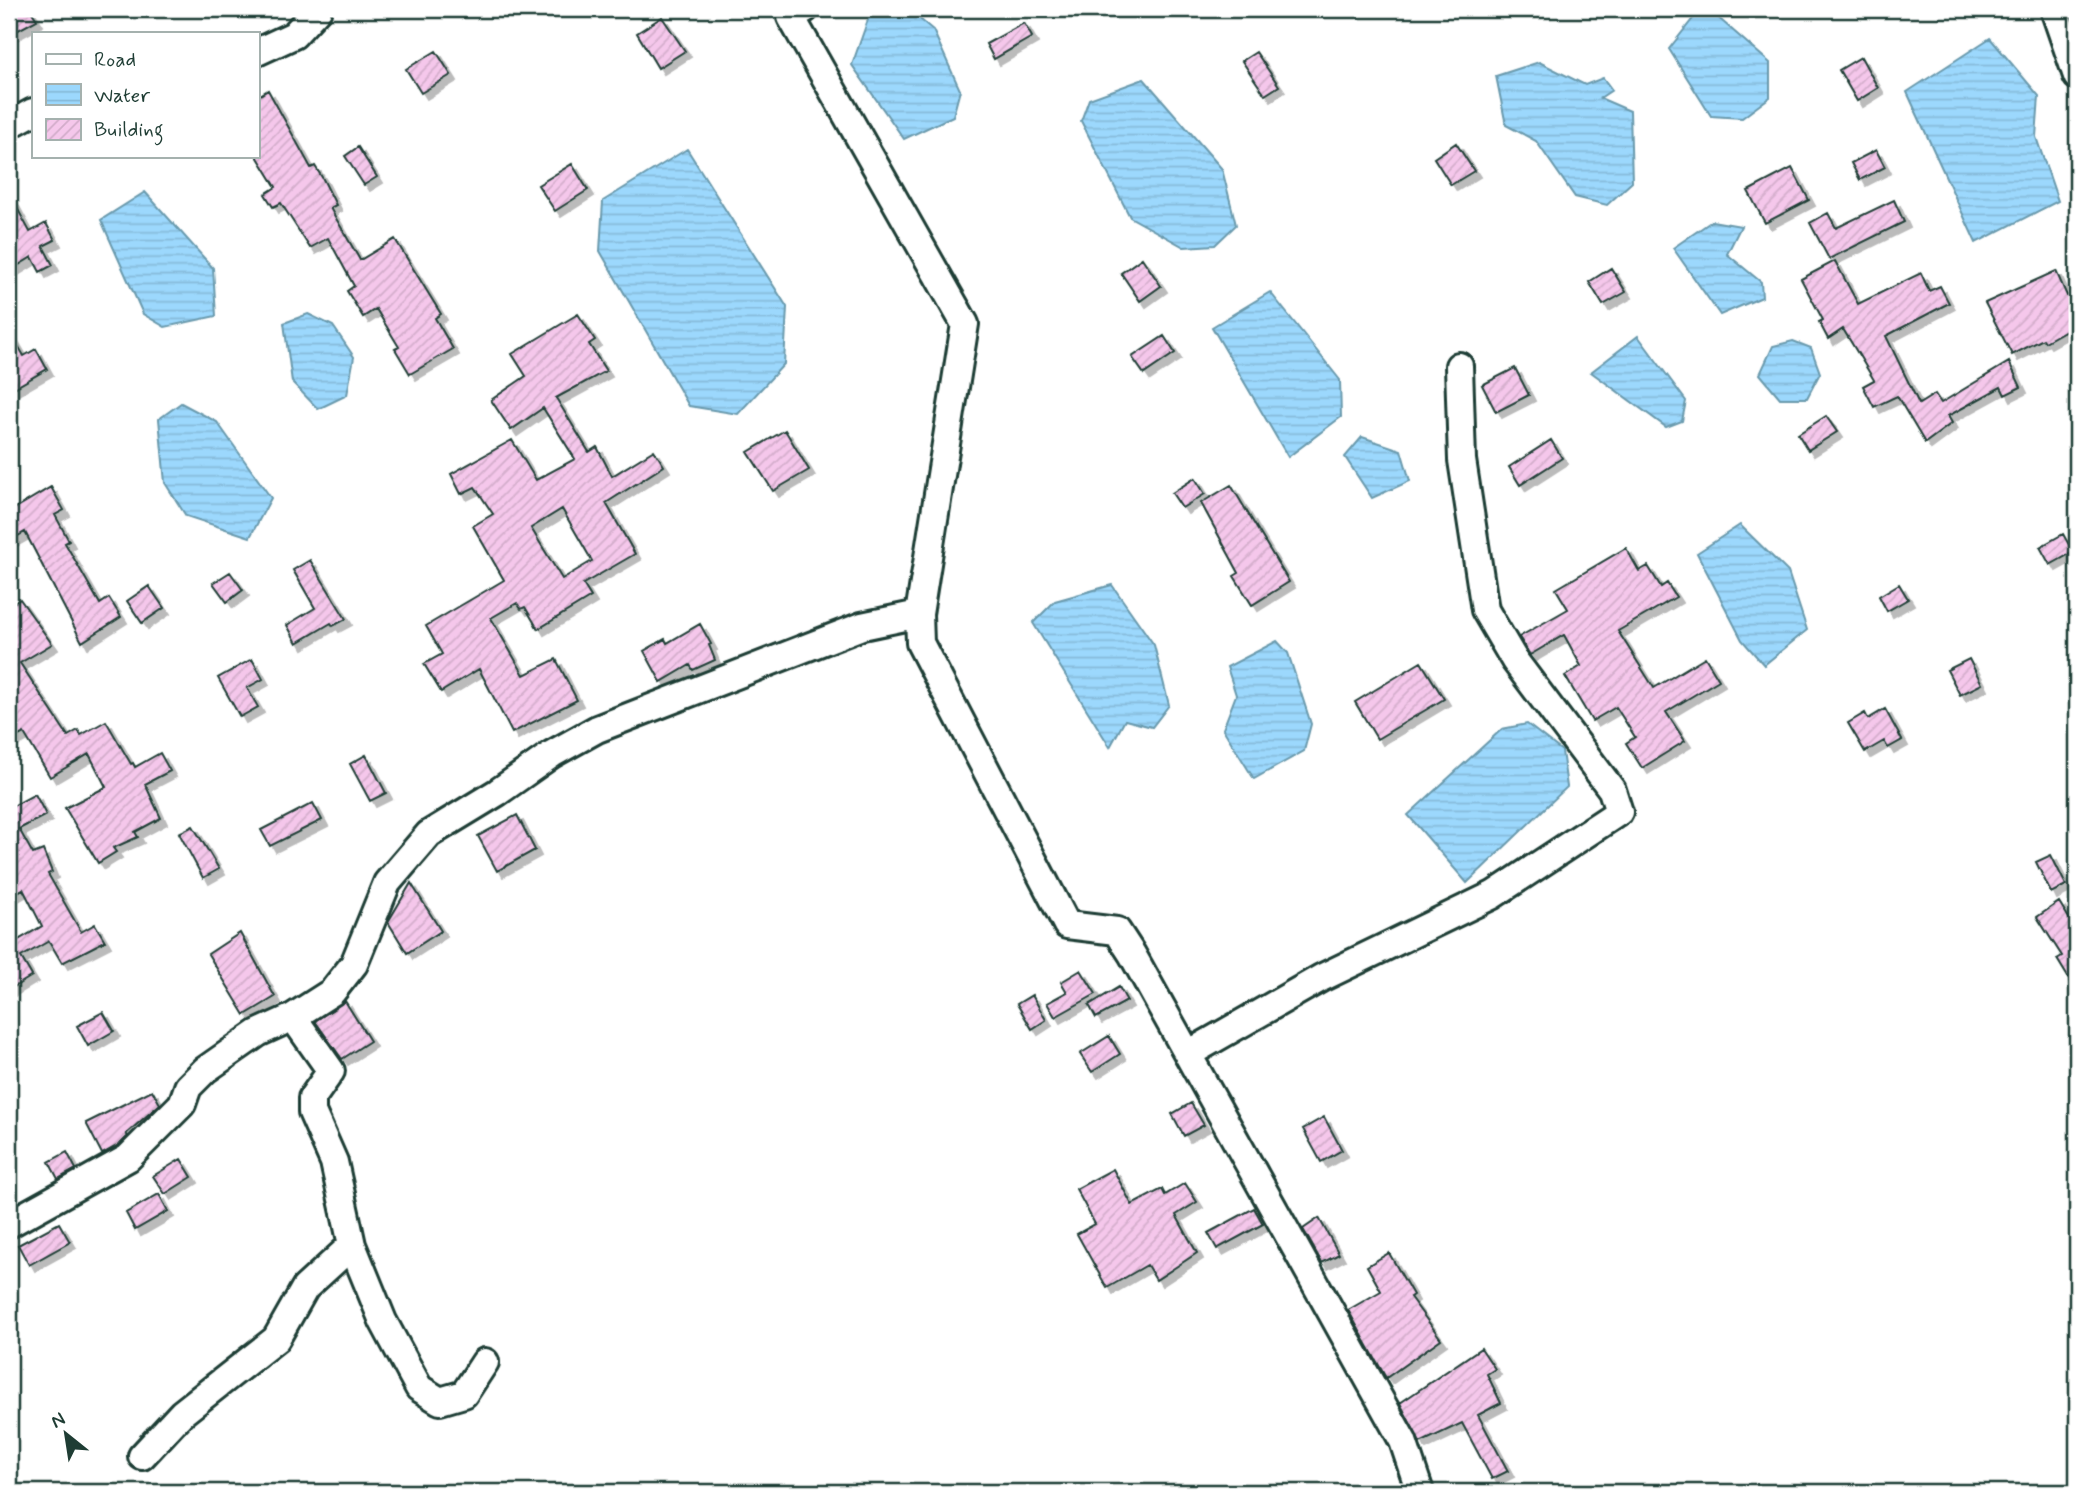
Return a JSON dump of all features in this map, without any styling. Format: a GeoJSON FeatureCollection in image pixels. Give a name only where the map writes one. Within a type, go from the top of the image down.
{"type":"FeatureCollection","features":[{"type":"Feature","properties":{"kind":"street"},"geometry":{"type":"LineString","coordinates":[[259,51],[294,35],[318,9]]}},
{"type":"Feature","properties":{"kind":"street"},"geometry":{"type":"LineString","coordinates":[[806,9],[791,17],[965,324],[919,614],[920,643],[1067,925],[1116,931],[1188,1054],[1403,1441],[1420,1492]]}},
{"type":"Feature","properties":{"kind":"street"},"geometry":{"type":"LineString","coordinates":[[2054,9],[2077,76]]}},
{"type":"Feature","properties":{"kind":"street"},"geometry":{"type":"LineString","coordinates":[[9,125],[32,112]]}},
{"type":"Feature","properties":{"kind":"street"},"geometry":{"type":"LineString","coordinates":[[1188,1054],[1321,978],[1493,895],[1619,812],[1612,790],[1515,661],[1485,610],[1462,460],[1459,366]]}},
{"type":"Feature","properties":{"kind":"street"},"geometry":{"type":"LineString","coordinates":[[9,1224],[128,1158],[182,1104],[188,1087],[205,1070],[258,1033],[293,1017],[332,992],[354,964],[387,883],[429,834],[498,792],[552,754],[597,729],[862,626],[919,614]]}},
{"type":"Feature","properties":{"kind":"street"},"geometry":{"type":"LineString","coordinates":[[293,1017],[331,1071],[312,1098],[312,1111],[334,1162],[352,1245],[383,1321],[419,1388],[440,1401],[464,1394],[485,1362]]}},
{"type":"Feature","properties":{"kind":"street"},"geometry":{"type":"LineString","coordinates":[[142,1456],[182,1413],[276,1339],[305,1288],[352,1245]]}},
{"type":"Feature","properties":{"kind":"water"},"geometry":{"type":"Polygon","coordinates":[[[908,9],[933,30],[960,90],[953,116],[904,139],[852,65],[871,11],[908,9]]]}},
{"type":"Feature","properties":{"kind":"water"},"geometry":{"type":"Polygon","coordinates":[[[1714,14],[1770,63],[1770,97],[1742,118],[1711,116],[1669,49],[1695,16],[1714,14]]]}},
{"type":"Feature","properties":{"kind":"water"},"geometry":{"type":"Polygon","coordinates":[[[1990,38],[2039,96],[2036,137],[2058,201],[1976,243],[1907,92],[1990,38]]]}},
{"type":"Feature","properties":{"kind":"water"},"geometry":{"type":"Polygon","coordinates":[[[1539,62],[1585,85],[1603,78],[1612,90],[1600,98],[1630,111],[1632,182],[1607,205],[1575,197],[1536,141],[1506,125],[1496,76],[1539,62]]]}},
{"type":"Feature","properties":{"kind":"water"},"geometry":{"type":"Polygon","coordinates":[[[1144,79],[1222,169],[1236,225],[1215,245],[1184,247],[1130,217],[1081,121],[1089,99],[1144,79]]]}},
{"type":"Feature","properties":{"kind":"water"},"geometry":{"type":"Polygon","coordinates":[[[687,149],[787,307],[784,364],[738,414],[689,406],[600,251],[603,201],[687,149]]]}},
{"type":"Feature","properties":{"kind":"water"},"geometry":{"type":"Polygon","coordinates":[[[145,192],[213,268],[216,316],[165,327],[143,314],[101,220],[145,192]]]}},
{"type":"Feature","properties":{"kind":"water"},"geometry":{"type":"Polygon","coordinates":[[[1712,221],[1741,226],[1727,254],[1761,282],[1762,297],[1720,315],[1673,248],[1712,221]]]}},
{"type":"Feature","properties":{"kind":"water"},"geometry":{"type":"Polygon","coordinates":[[[1270,292],[1340,380],[1341,417],[1288,457],[1212,327],[1270,292]]]}},
{"type":"Feature","properties":{"kind":"water"},"geometry":{"type":"Polygon","coordinates":[[[308,314],[333,326],[354,357],[347,395],[318,409],[292,382],[284,323],[308,314]]]}},
{"type":"Feature","properties":{"kind":"water"},"geometry":{"type":"Polygon","coordinates":[[[1638,336],[1686,401],[1682,421],[1666,427],[1591,372],[1638,336]]]}},
{"type":"Feature","properties":{"kind":"water"},"geometry":{"type":"Polygon","coordinates":[[[1793,341],[1811,348],[1820,373],[1807,398],[1780,398],[1760,374],[1773,346],[1793,341]]]}},
{"type":"Feature","properties":{"kind":"water"},"geometry":{"type":"Polygon","coordinates":[[[181,403],[217,422],[271,498],[250,537],[186,516],[165,483],[159,419],[181,403]]]}},
{"type":"Feature","properties":{"kind":"water"},"geometry":{"type":"Polygon","coordinates":[[[1362,437],[1401,450],[1410,481],[1372,498],[1345,457],[1362,437]]]}},
{"type":"Feature","properties":{"kind":"water"},"geometry":{"type":"Polygon","coordinates":[[[1740,525],[1788,572],[1807,630],[1764,665],[1742,640],[1697,553],[1740,525]]]}},
{"type":"Feature","properties":{"kind":"water"},"geometry":{"type":"Polygon","coordinates":[[[1112,585],[1154,645],[1169,705],[1152,727],[1125,720],[1110,747],[1033,623],[1055,601],[1112,585]]]}},
{"type":"Feature","properties":{"kind":"water"},"geometry":{"type":"Polygon","coordinates":[[[1277,641],[1288,653],[1311,724],[1304,751],[1254,779],[1223,729],[1236,695],[1227,667],[1277,641]]]}},
{"type":"Feature","properties":{"kind":"water"},"geometry":{"type":"Polygon","coordinates":[[[1527,724],[1562,751],[1567,787],[1467,883],[1408,815],[1502,729],[1527,724]]]}},
{"type":"Feature","properties":{"kind":"building"},"geometry":{"type":"Polygon","coordinates":[[[9,9],[30,9],[37,20],[9,35],[9,9]]]}},
{"type":"Feature","properties":{"kind":"building"},"geometry":{"type":"Polygon","coordinates":[[[662,17],[685,51],[658,68],[637,33],[662,17]]]}},
{"type":"Feature","properties":{"kind":"building"},"geometry":{"type":"Polygon","coordinates":[[[1024,23],[1032,37],[994,59],[986,44],[1024,23]]]}},
{"type":"Feature","properties":{"kind":"building"},"geometry":{"type":"Polygon","coordinates":[[[436,51],[451,75],[421,93],[406,69],[436,51]]]}},
{"type":"Feature","properties":{"kind":"building"},"geometry":{"type":"Polygon","coordinates":[[[1256,52],[1279,86],[1265,95],[1242,61],[1256,52]]]}},
{"type":"Feature","properties":{"kind":"building"},"geometry":{"type":"Polygon","coordinates":[[[1861,57],[1878,88],[1857,101],[1839,70],[1861,57]]]}},
{"type":"Feature","properties":{"kind":"building"},"geometry":{"type":"Polygon","coordinates":[[[268,90],[311,168],[315,166],[323,179],[336,205],[330,208],[360,260],[395,239],[441,314],[435,318],[453,349],[410,374],[395,349],[399,347],[376,309],[363,317],[347,291],[354,286],[328,238],[310,248],[281,203],[273,207],[265,194],[276,187],[258,158],[259,96],[268,90]]]}},
{"type":"Feature","properties":{"kind":"building"},"geometry":{"type":"Polygon","coordinates":[[[1456,143],[1474,171],[1451,185],[1434,158],[1456,143]]]}},
{"type":"Feature","properties":{"kind":"building"},"geometry":{"type":"Polygon","coordinates":[[[358,147],[377,177],[364,185],[345,156],[358,147]]]}},
{"type":"Feature","properties":{"kind":"building"},"geometry":{"type":"Polygon","coordinates":[[[1876,150],[1885,167],[1860,180],[1851,163],[1876,150]]]}},
{"type":"Feature","properties":{"kind":"building"},"geometry":{"type":"Polygon","coordinates":[[[572,164],[588,190],[555,211],[538,185],[572,164]]]}},
{"type":"Feature","properties":{"kind":"building"},"geometry":{"type":"Polygon","coordinates":[[[1792,168],[1809,200],[1765,223],[1748,191],[1792,168]]]}},
{"type":"Feature","properties":{"kind":"building"},"geometry":{"type":"Polygon","coordinates":[[[9,193],[30,232],[46,223],[55,240],[43,246],[53,265],[40,272],[32,257],[9,271],[9,193]]]}},
{"type":"Feature","properties":{"kind":"building"},"geometry":{"type":"Polygon","coordinates":[[[1894,200],[1904,222],[1829,259],[1810,223],[1828,213],[1836,228],[1894,200]]]}},
{"type":"Feature","properties":{"kind":"building"},"geometry":{"type":"Polygon","coordinates":[[[1142,258],[1161,286],[1140,301],[1121,273],[1142,258]]]}},
{"type":"Feature","properties":{"kind":"building"},"geometry":{"type":"Polygon","coordinates":[[[1835,261],[1858,304],[1921,273],[1929,291],[1940,286],[1949,303],[1886,336],[1919,404],[1935,394],[1941,403],[2009,362],[2021,387],[2005,395],[2001,387],[1948,416],[1952,423],[1925,443],[1897,396],[1874,407],[1863,386],[1874,380],[1843,329],[1828,339],[1819,322],[1823,320],[1801,279],[1835,261]]]}},
{"type":"Feature","properties":{"kind":"building"},"geometry":{"type":"Polygon","coordinates":[[[1611,268],[1626,292],[1603,305],[1589,282],[1611,268]]]}},
{"type":"Feature","properties":{"kind":"building"},"geometry":{"type":"Polygon","coordinates":[[[2056,271],[2067,296],[2077,291],[2077,324],[2045,342],[2043,339],[2012,355],[1985,303],[2056,271]]]}},
{"type":"Feature","properties":{"kind":"building"},"geometry":{"type":"Polygon","coordinates":[[[578,314],[595,340],[589,344],[606,371],[556,398],[589,452],[597,447],[612,476],[654,450],[664,466],[606,503],[635,554],[583,584],[591,597],[538,629],[525,607],[521,609],[517,603],[491,618],[524,675],[556,659],[577,700],[512,733],[479,669],[441,692],[424,664],[442,654],[426,626],[504,580],[473,526],[493,514],[475,487],[461,494],[451,474],[512,440],[536,480],[575,459],[543,408],[511,430],[491,400],[526,376],[512,354],[578,314]],[[562,509],[531,528],[562,579],[592,561],[562,509]]]}},
{"type":"Feature","properties":{"kind":"building"},"geometry":{"type":"Polygon","coordinates":[[[9,330],[24,356],[36,349],[47,369],[9,391],[9,330]]]}},
{"type":"Feature","properties":{"kind":"building"},"geometry":{"type":"Polygon","coordinates":[[[1164,336],[1175,353],[1144,374],[1132,357],[1164,336]]]}},
{"type":"Feature","properties":{"kind":"building"},"geometry":{"type":"Polygon","coordinates":[[[1515,368],[1529,395],[1496,412],[1482,385],[1515,368]]]}},
{"type":"Feature","properties":{"kind":"building"},"geometry":{"type":"Polygon","coordinates":[[[1826,416],[1837,432],[1808,450],[1798,434],[1826,416]]]}},
{"type":"Feature","properties":{"kind":"building"},"geometry":{"type":"Polygon","coordinates":[[[785,430],[809,470],[773,491],[748,452],[785,430]]]}},
{"type":"Feature","properties":{"kind":"building"},"geometry":{"type":"Polygon","coordinates":[[[1551,440],[1562,458],[1520,485],[1509,467],[1551,440]]]}},
{"type":"Feature","properties":{"kind":"building"},"geometry":{"type":"Polygon","coordinates":[[[1195,478],[1205,494],[1182,508],[1172,493],[1195,478]]]}},
{"type":"Feature","properties":{"kind":"building"},"geometry":{"type":"Polygon","coordinates":[[[1231,485],[1289,582],[1252,605],[1234,576],[1239,573],[1201,503],[1231,485]]]}},
{"type":"Feature","properties":{"kind":"building"},"geometry":{"type":"Polygon","coordinates":[[[51,487],[64,510],[55,515],[69,541],[65,543],[100,604],[109,598],[121,617],[82,642],[25,532],[9,541],[9,512],[51,487]]]}},
{"type":"Feature","properties":{"kind":"building"},"geometry":{"type":"Polygon","coordinates":[[[2063,534],[2073,552],[2050,565],[2040,547],[2063,534]]]}},
{"type":"Feature","properties":{"kind":"building"},"geometry":{"type":"Polygon","coordinates":[[[1626,548],[1639,571],[1648,566],[1661,587],[1667,583],[1676,597],[1618,631],[1654,688],[1705,657],[1719,680],[1666,712],[1685,741],[1642,768],[1626,743],[1635,737],[1616,707],[1592,721],[1565,676],[1581,666],[1564,635],[1530,655],[1519,637],[1568,609],[1556,589],[1626,548]]]}},
{"type":"Feature","properties":{"kind":"building"},"geometry":{"type":"Polygon","coordinates":[[[310,560],[346,619],[333,626],[331,623],[297,643],[287,625],[315,608],[293,570],[310,560]]]}},
{"type":"Feature","properties":{"kind":"building"},"geometry":{"type":"Polygon","coordinates":[[[230,572],[243,590],[227,602],[213,583],[230,572]]]}},
{"type":"Feature","properties":{"kind":"building"},"geometry":{"type":"Polygon","coordinates":[[[1899,584],[1908,599],[1887,611],[1879,596],[1899,584]]]}},
{"type":"Feature","properties":{"kind":"building"},"geometry":{"type":"Polygon","coordinates":[[[149,586],[164,608],[142,623],[127,601],[149,586]]]}},
{"type":"Feature","properties":{"kind":"building"},"geometry":{"type":"Polygon","coordinates":[[[20,599],[52,644],[20,663],[68,736],[78,730],[81,735],[106,721],[131,764],[135,767],[160,753],[170,771],[145,784],[161,818],[135,832],[138,837],[113,848],[116,852],[98,863],[65,808],[106,787],[89,754],[50,777],[24,733],[9,741],[9,606],[20,599]]]}},
{"type":"Feature","properties":{"kind":"building"},"geometry":{"type":"Polygon","coordinates":[[[700,624],[711,644],[709,645],[715,660],[693,670],[690,665],[661,682],[644,651],[665,639],[667,643],[700,624]]]}},
{"type":"Feature","properties":{"kind":"building"},"geometry":{"type":"Polygon","coordinates":[[[252,659],[263,679],[247,688],[258,707],[240,717],[218,678],[252,659]]]}},
{"type":"Feature","properties":{"kind":"building"},"geometry":{"type":"Polygon","coordinates":[[[1969,659],[1982,684],[1960,695],[1947,670],[1969,659]]]}},
{"type":"Feature","properties":{"kind":"building"},"geometry":{"type":"Polygon","coordinates":[[[1421,662],[1444,699],[1377,739],[1355,702],[1421,662]]]}},
{"type":"Feature","properties":{"kind":"building"},"geometry":{"type":"Polygon","coordinates":[[[1885,709],[1902,740],[1888,748],[1884,741],[1865,752],[1848,723],[1865,713],[1868,719],[1885,709]]]}},
{"type":"Feature","properties":{"kind":"building"},"geometry":{"type":"Polygon","coordinates":[[[366,755],[386,793],[370,801],[350,764],[366,755]]]}},
{"type":"Feature","properties":{"kind":"building"},"geometry":{"type":"Polygon","coordinates":[[[35,794],[46,815],[19,829],[33,854],[43,850],[52,872],[48,874],[81,932],[95,924],[105,941],[62,963],[49,941],[21,957],[32,976],[9,990],[9,935],[13,943],[42,926],[23,889],[9,897],[9,808],[35,794]]]}},
{"type":"Feature","properties":{"kind":"building"},"geometry":{"type":"Polygon","coordinates":[[[313,803],[322,820],[270,846],[261,830],[313,803]]]}},
{"type":"Feature","properties":{"kind":"building"},"geometry":{"type":"Polygon","coordinates":[[[517,815],[535,850],[497,871],[478,836],[517,815]]]}},
{"type":"Feature","properties":{"kind":"building"},"geometry":{"type":"Polygon","coordinates":[[[193,826],[219,869],[203,878],[179,833],[193,826]]]}},
{"type":"Feature","properties":{"kind":"building"},"geometry":{"type":"Polygon","coordinates":[[[2051,855],[2066,885],[2051,893],[2036,862],[2051,855]]]}},
{"type":"Feature","properties":{"kind":"building"},"geometry":{"type":"Polygon","coordinates":[[[411,883],[441,931],[407,953],[388,922],[411,883]]]}},
{"type":"Feature","properties":{"kind":"building"},"geometry":{"type":"Polygon","coordinates":[[[2059,902],[2077,931],[2077,992],[2057,959],[2062,956],[2037,917],[2059,902]]]}},
{"type":"Feature","properties":{"kind":"building"},"geometry":{"type":"Polygon","coordinates":[[[240,933],[275,997],[245,1015],[208,954],[240,933]]]}},
{"type":"Feature","properties":{"kind":"building"},"geometry":{"type":"Polygon","coordinates":[[[1081,970],[1096,994],[1055,1017],[1047,1003],[1067,992],[1061,982],[1081,970]]]}},
{"type":"Feature","properties":{"kind":"building"},"geometry":{"type":"Polygon","coordinates":[[[1119,987],[1127,1001],[1096,1018],[1089,1005],[1119,987]]]}},
{"type":"Feature","properties":{"kind":"building"},"geometry":{"type":"Polygon","coordinates":[[[1032,995],[1046,1020],[1032,1029],[1017,1004],[1032,995]]]}},
{"type":"Feature","properties":{"kind":"building"},"geometry":{"type":"Polygon","coordinates":[[[345,1001],[370,1041],[342,1059],[315,1021],[345,1001]]]}},
{"type":"Feature","properties":{"kind":"building"},"geometry":{"type":"Polygon","coordinates":[[[103,1012],[114,1031],[88,1046],[77,1026],[103,1012]]]}},
{"type":"Feature","properties":{"kind":"building"},"geometry":{"type":"Polygon","coordinates":[[[1109,1036],[1120,1054],[1092,1072],[1080,1054],[1109,1036]]]}},
{"type":"Feature","properties":{"kind":"building"},"geometry":{"type":"Polygon","coordinates":[[[152,1090],[160,1104],[126,1134],[128,1136],[120,1144],[102,1154],[86,1123],[152,1090]]]}},
{"type":"Feature","properties":{"kind":"building"},"geometry":{"type":"Polygon","coordinates":[[[1191,1103],[1204,1125],[1184,1136],[1172,1114],[1191,1103]]]}},
{"type":"Feature","properties":{"kind":"building"},"geometry":{"type":"Polygon","coordinates":[[[1324,1117],[1342,1150],[1321,1162],[1303,1129],[1324,1117]]]}},
{"type":"Feature","properties":{"kind":"building"},"geometry":{"type":"Polygon","coordinates":[[[67,1152],[76,1169],[58,1179],[49,1162],[67,1152]]]}},
{"type":"Feature","properties":{"kind":"building"},"geometry":{"type":"Polygon","coordinates":[[[181,1159],[192,1177],[165,1194],[153,1176],[181,1159]]]}},
{"type":"Feature","properties":{"kind":"building"},"geometry":{"type":"Polygon","coordinates":[[[1113,1169],[1132,1205],[1162,1189],[1165,1195],[1185,1183],[1197,1202],[1176,1215],[1197,1253],[1156,1280],[1147,1265],[1107,1288],[1077,1234],[1095,1224],[1076,1189],[1113,1169]]]}},
{"type":"Feature","properties":{"kind":"building"},"geometry":{"type":"Polygon","coordinates":[[[159,1194],[168,1211],[135,1230],[126,1213],[159,1194]]]}},
{"type":"Feature","properties":{"kind":"building"},"geometry":{"type":"Polygon","coordinates":[[[1254,1208],[1263,1224],[1217,1249],[1208,1233],[1254,1208]]]}},
{"type":"Feature","properties":{"kind":"building"},"geometry":{"type":"Polygon","coordinates":[[[1319,1218],[1339,1254],[1322,1263],[1303,1229],[1319,1218]]]}},
{"type":"Feature","properties":{"kind":"building"},"geometry":{"type":"Polygon","coordinates":[[[59,1223],[70,1242],[29,1265],[18,1245],[59,1223]]]}},
{"type":"Feature","properties":{"kind":"building"},"geometry":{"type":"Polygon","coordinates":[[[1389,1253],[1413,1295],[1410,1297],[1441,1339],[1386,1378],[1348,1310],[1381,1291],[1367,1266],[1389,1253]]]}},
{"type":"Feature","properties":{"kind":"building"},"geometry":{"type":"Polygon","coordinates":[[[1481,1348],[1495,1369],[1487,1374],[1501,1403],[1478,1415],[1508,1471],[1492,1479],[1462,1423],[1420,1443],[1400,1403],[1481,1348]]]}}]}
